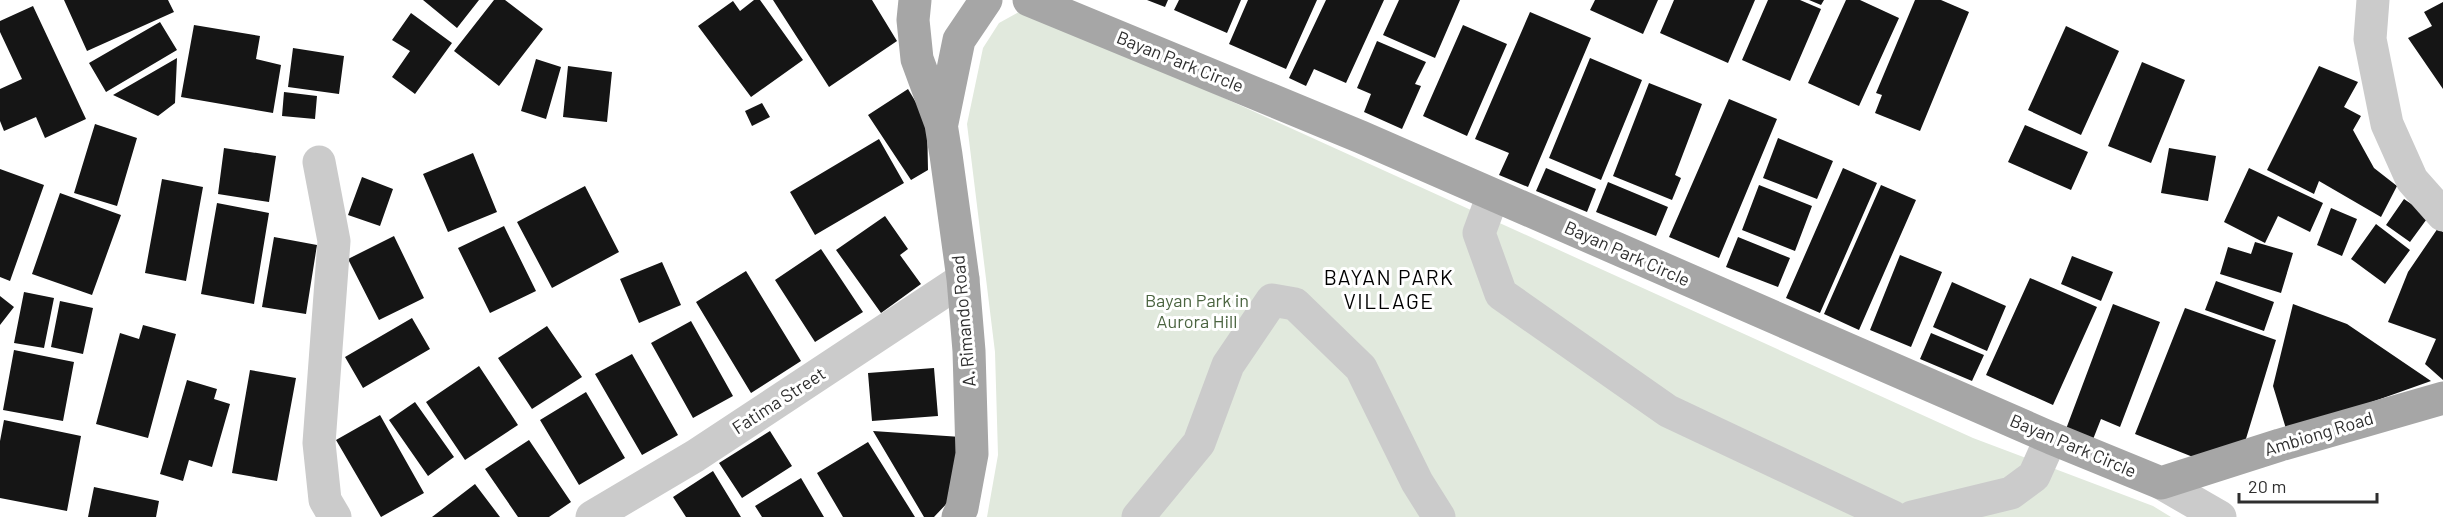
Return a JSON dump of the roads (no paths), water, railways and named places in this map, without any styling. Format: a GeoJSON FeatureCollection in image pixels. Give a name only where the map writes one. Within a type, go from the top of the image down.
{"type":"FeatureCollection","features":[{"type":"Feature","properties":{"kind":"main road","name":"A. Rimando Road"},"geometry":{"type":"LineString","coordinates":[[915,0],[913,20],[917,59],[941,124],[963,279],[969,351],[972,454],[962,508],[958,517]]}},
{"type":"Feature","properties":{"kind":"main road","name":"A. Rimando Road"},"geometry":{"type":"LineString","coordinates":[[941,124],[959,40],[986,0]]}},
{"type":"Feature","properties":{"kind":"main road","name":"Bayan Park Circle"},"geometry":{"type":"LineString","coordinates":[[1029,0],[1361,137],[2051,438],[2161,483]]}},
{"type":"Feature","properties":{"kind":"main road","name":"Ambiong Road"},"geometry":{"type":"LineString","coordinates":[[2161,483],[2280,445],[2443,398]]}},
{"type":"Feature","properties":{"kind":"street"},"geometry":{"type":"LineString","coordinates":[[2373,0],[2370,39],[2387,124],[2412,180],[2443,215]]}},
{"type":"Feature","properties":{"kind":"street"},"geometry":{"type":"LineString","coordinates":[[319,162],[334,241],[319,443],[325,500],[335,517]]}},
{"type":"Feature","properties":{"kind":"street"},"geometry":{"type":"LineString","coordinates":[[1493,195],[1479,233],[1501,294],[1668,411],[1893,517]]}},
{"type":"Feature","properties":{"kind":"street","name":"Fatima Street"},"geometry":{"type":"LineString","coordinates":[[592,517],[695,456],[963,279]]}},
{"type":"Feature","properties":{"kind":"street"},"geometry":{"type":"LineString","coordinates":[[1138,517],[1199,443],[1228,365],[1272,300],[1295,304],[1361,368],[1417,482],[1439,517]]}},
{"type":"Feature","properties":{"kind":"street"},"geometry":{"type":"LineString","coordinates":[[1912,517],[2011,493],[2034,476],[2051,438]]}},
{"type":"Feature","properties":{"kind":"street","name":"Bayan Park Circle"},"geometry":{"type":"LineString","coordinates":[[2161,483],[2220,517]]}},
{"type":"Feature","properties":{"kind":"district","name":"BAYAN PARK VILLAGE"},"geometry":{"type":"Point","coordinates":[1389,290]}},
{"type":"Feature","properties":{"kind":"park label","name":"Bayan Park in Aurora Hill"},"geometry":{"type":"Point","coordinates":[1197,311]}}]}
